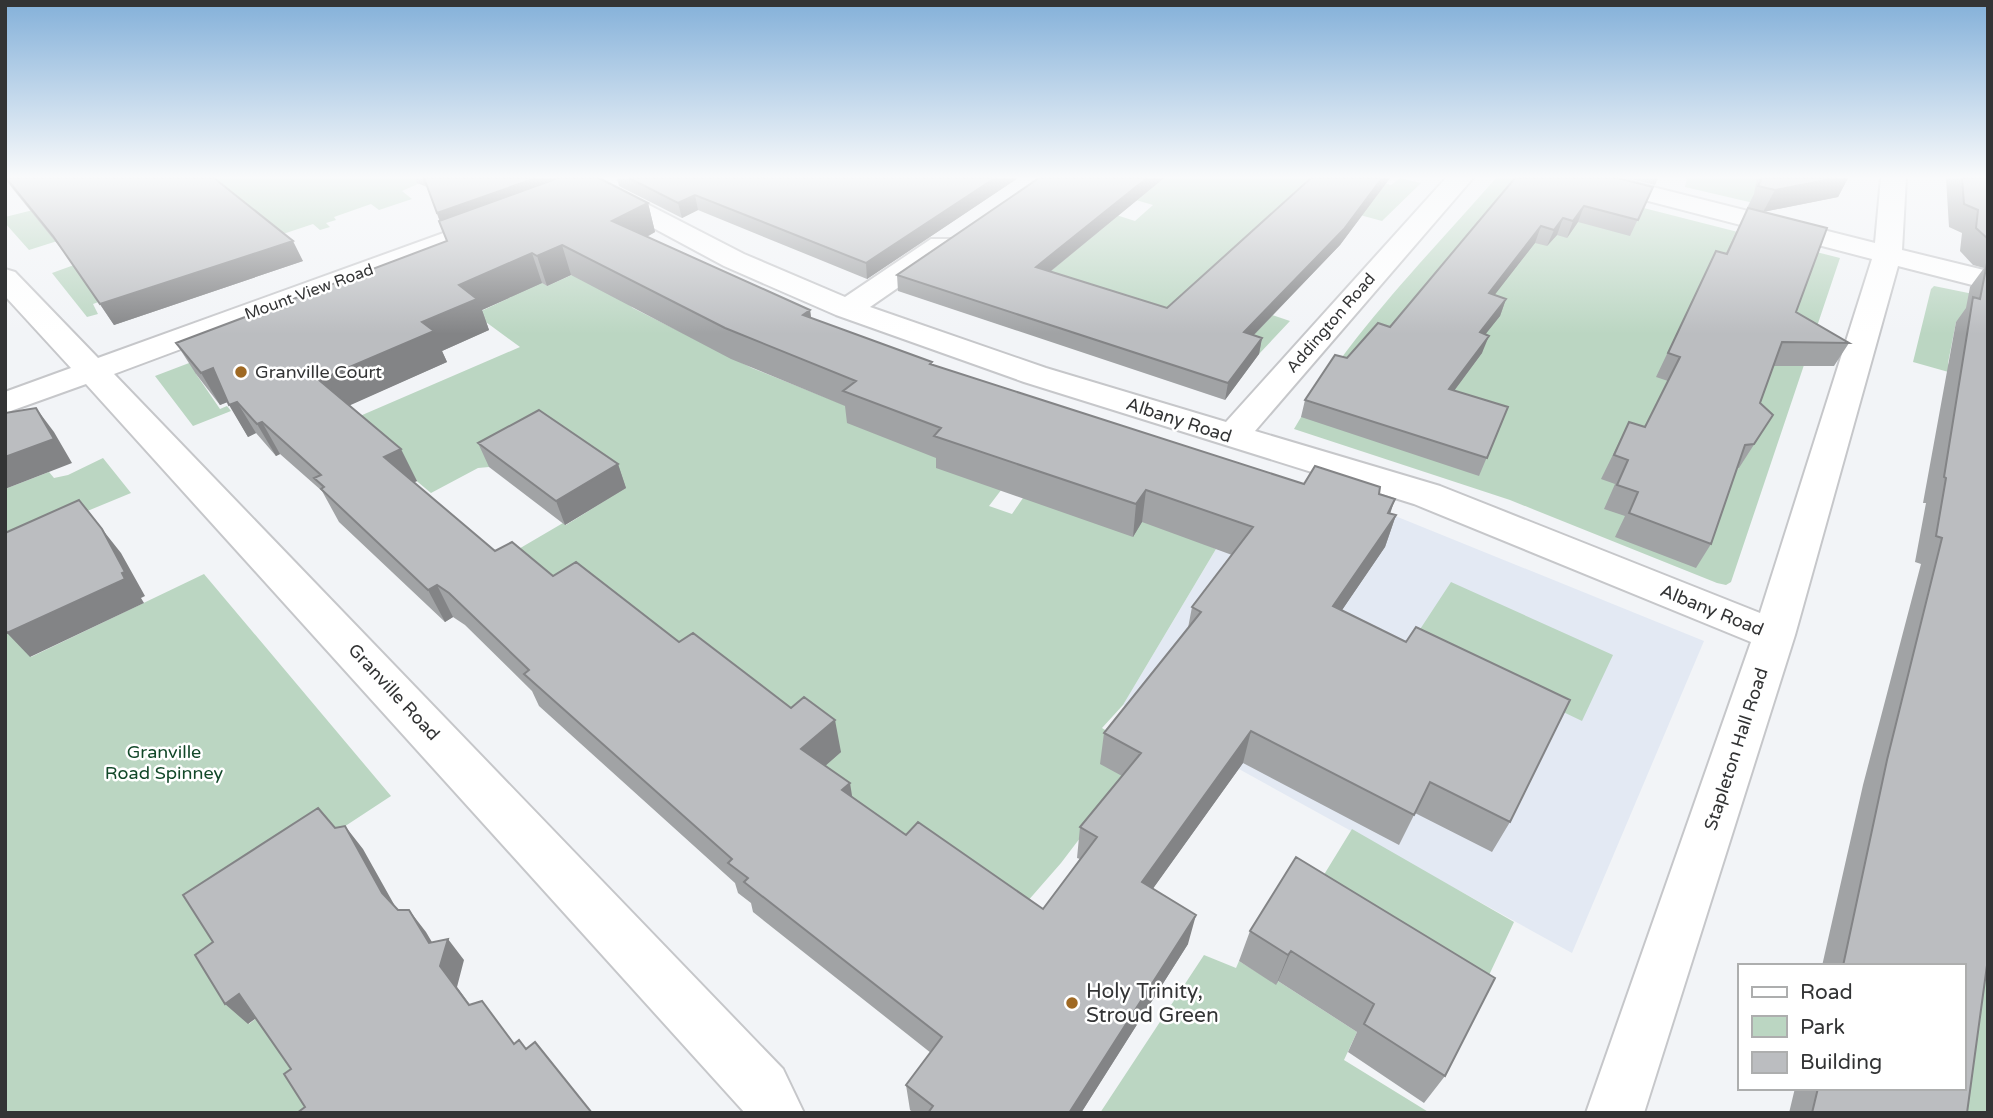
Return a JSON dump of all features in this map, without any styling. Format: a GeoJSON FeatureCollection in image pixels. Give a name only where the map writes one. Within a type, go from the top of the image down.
{"type":"FeatureCollection","features":[{"type":"Feature","properties":{"kind":"street","name":"Mount View Road"},"geometry":{"type":"LineString","coordinates":[[5,403],[476,230]]}},
{"type":"Feature","properties":{"kind":"street","name":"Albany Road"},"geometry":{"type":"LineString","coordinates":[[678,230],[734,260],[847,309],[1035,375],[1426,495],[1774,635]]}},
{"type":"Feature","properties":{"kind":"street","name":"Addington Road"},"geometry":{"type":"LineString","coordinates":[[1231,437],[1414,230]]}},
{"type":"Feature","properties":{"kind":"street"},"geometry":{"type":"LineString","coordinates":[[1797,230],[1988,280]]}},
{"type":"Feature","properties":{"kind":"street","name":"Stapleton Hall Road"},"geometry":{"type":"LineString","coordinates":[[1615,1113],[1774,635],[1888,253],[1890,230]]}},
{"type":"Feature","properties":{"kind":"street"},"geometry":{"type":"LineString","coordinates":[[847,309],[960,232]]}},
{"type":"Feature","properties":{"kind":"street","name":"Granville Road"},"geometry":{"type":"LineString","coordinates":[[5,278],[193,482],[315,606],[763,1089],[775,1113]]}},
{"type":"Feature","properties":{"kind":"shaded area"},"geometry":{"type":"Polygon","coordinates":[[[1240,498],[1378,509],[1704,641],[1572,953],[1123,705],[1216,549],[1240,498]]]}},
{"type":"Feature","properties":{"kind":"green space"},"geometry":{"type":"Polygon","coordinates":[[[11,230],[294,230],[93,304],[98,314],[87,317],[52,273],[74,265],[73,236],[29,250],[11,230]]]}},
{"type":"Feature","properties":{"kind":"green space"},"geometry":{"type":"Polygon","coordinates":[[[1055,230],[1317,230],[1243,305],[1290,321],[1259,354],[988,251],[1055,230]]]}},
{"type":"Feature","properties":{"kind":"green space"},"geometry":{"type":"Polygon","coordinates":[[[1450,230],[1731,230],[1840,258],[1731,582],[1726,585],[1717,583],[1510,500],[1294,429],[1338,362],[1450,230]]]}},
{"type":"Feature","properties":{"kind":"green space"},"geometry":{"type":"Polygon","coordinates":[[[585,269],[633,308],[752,368],[1014,473],[989,506],[1012,514],[1023,498],[1146,517],[1216,549],[1123,705],[1102,728],[1144,754],[1061,863],[1013,918],[498,561],[563,523],[566,525],[625,488],[489,467],[478,468],[431,493],[346,422],[520,347],[475,314],[511,297],[529,274],[547,286],[585,269]]]}},
{"type":"Feature","properties":{"kind":"green space"},"geometry":{"type":"Polygon","coordinates":[[[1934,286],[1988,297],[1956,322],[1948,363],[1952,373],[1913,362],[1934,286]]]}},
{"type":"Feature","properties":{"kind":"green space"},"geometry":{"type":"Polygon","coordinates":[[[341,305],[196,374],[220,409],[227,406],[231,411],[193,426],[155,376],[341,305]]]}},
{"type":"Feature","properties":{"kind":"green space"},"geometry":{"type":"Polygon","coordinates":[[[103,458],[131,493],[5,545],[5,489],[49,472],[54,478],[68,475],[103,458]]]}},
{"type":"Feature","properties":{"kind":"green space","name":"Granville Road Spinney"},"geometry":{"type":"Polygon","coordinates":[[[204,574],[391,796],[207,917],[249,1024],[262,1014],[319,1113],[5,1113],[5,615],[31,657],[204,574]]]}},
{"type":"Feature","properties":{"kind":"green space"},"geometry":{"type":"Polygon","coordinates":[[[1451,582],[1613,655],[1582,721],[1413,640],[1451,582]]]}},
{"type":"Feature","properties":{"kind":"green space"},"geometry":{"type":"Polygon","coordinates":[[[1352,829],[1514,922],[1474,1007],[1306,904],[1352,829]]]}},
{"type":"Feature","properties":{"kind":"green space"},"geometry":{"type":"Polygon","coordinates":[[[1988,832],[1988,1113],[1936,1113],[1961,1090],[1965,1090],[1963,964],[1988,832]]]}},
{"type":"Feature","properties":{"kind":"green space"},"geometry":{"type":"Polygon","coordinates":[[[1204,955],[1236,968],[1239,961],[1276,984],[1278,981],[1357,1032],[1344,1060],[1430,1113],[1100,1113],[1204,955]]]}},
{"type":"Feature","properties":{"kind":"building"},"geometry":{"type":"Polygon","coordinates":[[[48,230],[279,230],[293,241],[100,304],[48,230]]]}},
{"type":"Feature","properties":{"kind":"building"},"geometry":{"type":"Polygon","coordinates":[[[443,230],[632,230],[810,310],[803,315],[932,362],[930,364],[1304,484],[1315,466],[1380,487],[1379,494],[1395,499],[1388,513],[1396,515],[1333,606],[1406,642],[1416,627],[1570,700],[1510,822],[1430,782],[1414,815],[1251,731],[1142,882],[1196,915],[1069,1113],[928,1113],[933,1106],[906,1085],[942,1037],[744,882],[748,878],[728,863],[732,859],[524,674],[529,670],[449,593],[437,585],[428,590],[321,489],[324,487],[314,478],[321,475],[262,422],[257,424],[237,402],[229,405],[213,368],[201,373],[176,343],[447,241],[443,230]],[[562,245],[537,256],[532,253],[459,285],[477,299],[422,322],[434,331],[319,380],[401,449],[384,457],[495,551],[512,542],[553,576],[576,562],[679,642],[693,633],[791,708],[804,697],[835,720],[801,749],[850,783],[842,790],[906,835],[918,822],[1043,909],[1097,837],[1080,827],[1141,753],[1104,733],[1201,612],[1192,607],[1253,527],[1146,490],[1136,504],[934,436],[941,428],[843,391],[856,381],[725,328],[562,245]]]}},
{"type":"Feature","properties":{"kind":"building"},"geometry":{"type":"Polygon","coordinates":[[[783,230],[916,230],[866,263],[783,230]]]}},
{"type":"Feature","properties":{"kind":"building"},"geometry":{"type":"Polygon","coordinates":[[[963,230],[1082,230],[1036,267],[1167,308],[1253,230],[1343,230],[1244,332],[1262,338],[1228,383],[897,275],[963,230]]]}},
{"type":"Feature","properties":{"kind":"building"},"geometry":{"type":"Polygon","coordinates":[[[1471,230],[1538,230],[1489,293],[1506,299],[1480,332],[1489,336],[1449,389],[1508,407],[1487,458],[1305,400],[1335,355],[1347,358],[1378,323],[1390,327],[1471,230]]]}},
{"type":"Feature","properties":{"kind":"building"},"geometry":{"type":"Polygon","coordinates":[[[1738,230],[1826,230],[1796,312],[1849,343],[1782,342],[1760,403],[1773,415],[1754,444],[1745,445],[1711,544],[1629,513],[1638,492],[1617,485],[1628,460],[1614,455],[1629,422],[1645,427],[1680,357],[1668,353],[1716,251],[1727,254],[1738,230]]]}},
{"type":"Feature","properties":{"kind":"building"},"geometry":{"type":"Polygon","coordinates":[[[1978,230],[1988,230],[1988,239],[1978,230]]]}},
{"type":"Feature","properties":{"kind":"building"},"geometry":{"type":"Polygon","coordinates":[[[1987,263],[1988,958],[1967,1113],[1812,1113],[1818,1090],[1965,1090],[1965,964],[1843,964],[1887,760],[1942,538],[1936,536],[1946,478],[1944,477],[1973,297],[1980,299],[1987,263]]]}},
{"type":"Feature","properties":{"kind":"building"},"geometry":{"type":"Polygon","coordinates":[[[36,408],[54,439],[5,457],[5,413],[36,408]]]}},
{"type":"Feature","properties":{"kind":"building"},"geometry":{"type":"Polygon","coordinates":[[[539,410],[618,464],[556,501],[478,443],[539,410]]]}},
{"type":"Feature","properties":{"kind":"building"},"geometry":{"type":"Polygon","coordinates":[[[79,500],[102,529],[125,572],[122,573],[125,579],[7,633],[5,533],[79,500]]]}},
{"type":"Feature","properties":{"kind":"building"},"geometry":{"type":"Polygon","coordinates":[[[318,808],[335,828],[345,826],[382,893],[398,910],[409,910],[429,943],[448,939],[440,966],[469,1005],[482,1001],[514,1044],[519,1040],[526,1049],[535,1042],[592,1113],[297,1113],[305,1107],[284,1074],[291,1069],[239,994],[225,1004],[195,955],[213,942],[183,895],[318,808]]]}},
{"type":"Feature","properties":{"kind":"building"},"geometry":{"type":"Polygon","coordinates":[[[1296,857],[1495,978],[1445,1076],[1364,1024],[1374,1004],[1291,951],[1288,955],[1250,931],[1296,857]]]}},
{"type":"Feature","properties":{"kind":"place","name":"Granville Court"},"geometry":{"type":"Point","coordinates":[241,372]}},
{"type":"Feature","properties":{"kind":"place","name":"Holy Trinity, Stroud Green"},"geometry":{"type":"Point","coordinates":[1072,1003]}}]}
